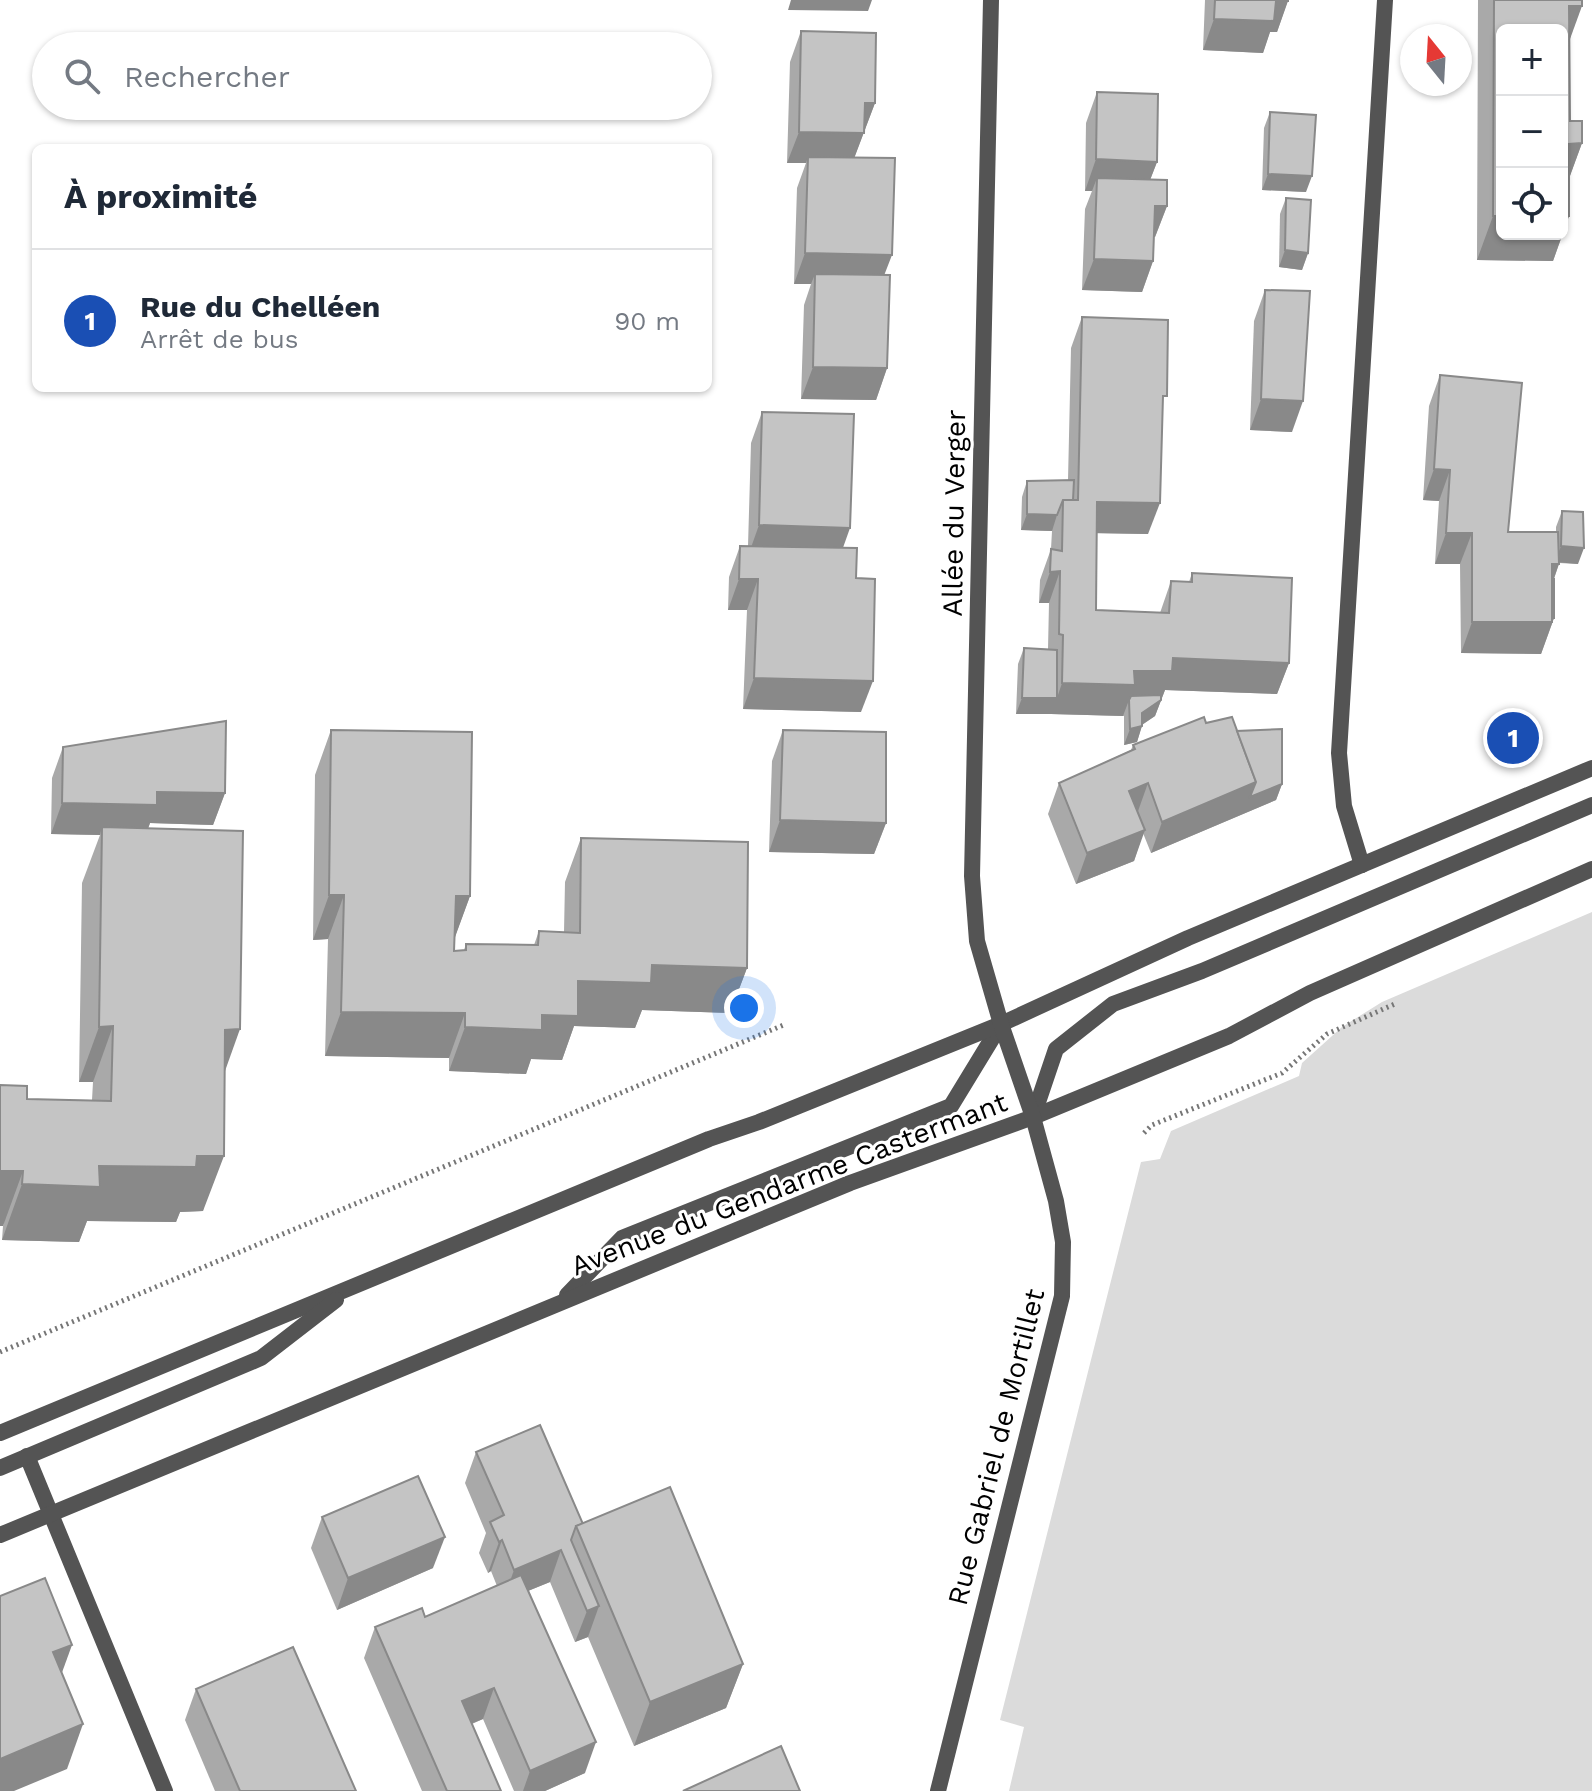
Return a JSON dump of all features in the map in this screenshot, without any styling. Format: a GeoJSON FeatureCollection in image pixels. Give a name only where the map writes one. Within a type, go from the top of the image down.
{"type":"FeatureCollection","features":[{"type":"Feature","properties":{"kind":"street","name":"Allée du Verger"},"geometry":{"type":"LineString","coordinates":[[991,0],[972,876],[977,941],[1001,1024]]}},
{"type":"Feature","properties":{"kind":"street"},"geometry":{"type":"LineString","coordinates":[[1362,865],[1344,806],[1339,753],[1385,0]]}},
{"type":"Feature","properties":{"kind":"street"},"geometry":{"type":"LineString","coordinates":[[0,1433],[709,1139],[759,1122],[1001,1024],[1188,938],[1592,768]]}},
{"type":"Feature","properties":{"kind":"street"},"geometry":{"type":"LineString","coordinates":[[1033,1117],[1056,1049],[1113,1004],[1202,971],[1592,805]]}},
{"type":"Feature","properties":{"kind":"street","name":"Avenue du Gendarme Castermant"},"geometry":{"type":"LineString","coordinates":[[0,1535],[850,1183],[1033,1117],[1229,1036],[1310,993],[1592,869]]}},
{"type":"Feature","properties":{"kind":"street"},"geometry":{"type":"LineString","coordinates":[[562,1302],[622,1238],[951,1106],[1001,1024]]}},
{"type":"Feature","properties":{"kind":"street","name":"Rue Gabriel de Mortillet"},"geometry":{"type":"LineString","coordinates":[[938,1791],[1062,1296],[1063,1242],[1053,1188],[1001,1024]]}},
{"type":"Feature","properties":{"kind":"street"},"geometry":{"type":"LineString","coordinates":[[0,1468],[261,1358],[353,1287]]}},
{"type":"Feature","properties":{"kind":"street"},"geometry":{"type":"LineString","coordinates":[[27,1456],[165,1791]]}},
{"type":"Feature","properties":{"kind":"path"},"geometry":{"type":"LineString","coordinates":[[1144,1133],[1152,1125],[1282,1073],[1327,1034],[1411,997]]}},
{"type":"Feature","properties":{"kind":"path"},"geometry":{"type":"LineString","coordinates":[[0,1352],[786,1024]]}},
{"type":"Feature","properties":{"kind":"shaded area"},"geometry":{"type":"Polygon","coordinates":[[[1592,912],[1592,1791],[1009,1791],[1024,1727],[1000,1720],[1141,1162],[1160,1159],[1171,1131],[1299,1076],[1302,1063],[1342,1027],[1382,1002],[1592,912]]]}},
{"type":"Feature","properties":{"kind":"building"},"geometry":{"type":"Polygon","coordinates":[[[1215,0],[1288,1],[1276,1],[1274,21],[1214,19],[1215,0]]]}},
{"type":"Feature","properties":{"kind":"building"},"geometry":{"type":"Polygon","coordinates":[[[1494,0],[1582,0],[1582,6],[1569,6],[1570,121],[1582,121],[1582,143],[1569,144],[1569,216],[1568,24],[1496,24],[1496,216],[1493,216],[1494,0]]]}},
{"type":"Feature","properties":{"kind":"building"},"geometry":{"type":"Polygon","coordinates":[[[801,31],[876,33],[875,103],[865,103],[864,133],[799,132],[801,31]]]}},
{"type":"Feature","properties":{"kind":"building"},"geometry":{"type":"Polygon","coordinates":[[[1097,92],[1158,94],[1157,162],[1096,159],[1097,92]]]}},
{"type":"Feature","properties":{"kind":"building"},"geometry":{"type":"Polygon","coordinates":[[[1270,112],[1316,115],[1312,176],[1268,174],[1270,112]]]}},
{"type":"Feature","properties":{"kind":"building"},"geometry":{"type":"Polygon","coordinates":[[[808,157],[895,158],[892,255],[805,253],[808,157]]]}},
{"type":"Feature","properties":{"kind":"building"},"geometry":{"type":"Polygon","coordinates":[[[1097,178],[1167,180],[1167,206],[1155,206],[1153,261],[1094,259],[1097,178]]]}},
{"type":"Feature","properties":{"kind":"building"},"geometry":{"type":"Polygon","coordinates":[[[1286,198],[1311,200],[1308,253],[1285,250],[1286,198]]]}},
{"type":"Feature","properties":{"kind":"building"},"geometry":{"type":"Polygon","coordinates":[[[815,274],[890,275],[887,368],[813,367],[815,274]]]}},
{"type":"Feature","properties":{"kind":"building"},"geometry":{"type":"Polygon","coordinates":[[[1265,290],[1310,291],[1303,401],[1261,399],[1265,290]]]}},
{"type":"Feature","properties":{"kind":"building"},"geometry":{"type":"Polygon","coordinates":[[[1082,317],[1168,320],[1160,503],[1097,502],[1096,610],[1169,613],[1171,581],[1192,582],[1192,573],[1292,578],[1289,663],[1173,658],[1172,671],[1134,671],[1135,685],[1062,683],[1060,571],[1050,572],[1051,549],[1062,551],[1063,500],[1078,500],[1082,317]]]}},
{"type":"Feature","properties":{"kind":"building"},"geometry":{"type":"Polygon","coordinates":[[[1440,375],[1522,383],[1508,532],[1558,532],[1559,564],[1552,564],[1552,622],[1472,622],[1472,533],[1446,533],[1450,470],[1434,469],[1440,375]]]}},
{"type":"Feature","properties":{"kind":"building"},"geometry":{"type":"Polygon","coordinates":[[[762,412],[854,414],[850,528],[759,525],[762,412]]]}},
{"type":"Feature","properties":{"kind":"building"},"geometry":{"type":"Polygon","coordinates":[[[1074,480],[1073,500],[1063,500],[1057,515],[1027,514],[1027,481],[1074,480]]]}},
{"type":"Feature","properties":{"kind":"building"},"geometry":{"type":"Polygon","coordinates":[[[1562,511],[1583,512],[1584,548],[1561,546],[1562,511]]]}},
{"type":"Feature","properties":{"kind":"building"},"geometry":{"type":"Polygon","coordinates":[[[740,546],[857,548],[856,578],[875,579],[873,681],[754,678],[758,579],[739,579],[740,546]]]}},
{"type":"Feature","properties":{"kind":"building"},"geometry":{"type":"Polygon","coordinates":[[[1554,579],[1554,618],[1552,618],[1554,579]]]}},
{"type":"Feature","properties":{"kind":"building"},"geometry":{"type":"Polygon","coordinates":[[[1024,648],[1057,650],[1057,698],[1022,698],[1024,648]]]}},
{"type":"Feature","properties":{"kind":"building"},"geometry":{"type":"Polygon","coordinates":[[[1161,695],[1161,700],[1142,713],[1142,726],[1130,729],[1131,696],[1161,695]]]}},
{"type":"Feature","properties":{"kind":"building"},"geometry":{"type":"Polygon","coordinates":[[[1204,717],[1206,723],[1232,717],[1256,782],[1162,822],[1148,783],[1129,791],[1145,830],[1087,853],[1059,783],[1135,749],[1133,745],[1204,717]]]}},
{"type":"Feature","properties":{"kind":"building"},"geometry":{"type":"Polygon","coordinates":[[[226,721],[225,793],[157,792],[157,805],[62,803],[63,747],[226,721]]]}},
{"type":"Feature","properties":{"kind":"building"},"geometry":{"type":"Polygon","coordinates":[[[1282,729],[1282,784],[1250,797],[1256,782],[1237,731],[1282,729]]]}},
{"type":"Feature","properties":{"kind":"building"},"geometry":{"type":"Polygon","coordinates":[[[331,730],[472,732],[470,896],[456,896],[454,951],[466,950],[466,944],[538,945],[539,931],[580,933],[581,838],[748,842],[747,968],[652,965],[651,983],[578,981],[578,1016],[542,1015],[542,1030],[465,1027],[465,1013],[341,1012],[344,895],[329,895],[331,730]]]}},
{"type":"Feature","properties":{"kind":"building"},"geometry":{"type":"Polygon","coordinates":[[[783,730],[886,732],[886,823],[780,820],[783,730]]]}},
{"type":"Feature","properties":{"kind":"building"},"geometry":{"type":"Polygon","coordinates":[[[102,827],[243,831],[240,1029],[225,1030],[224,1156],[197,1156],[196,1167],[99,1166],[100,1187],[22,1184],[23,1171],[0,1171],[0,1085],[27,1086],[27,1099],[111,1101],[113,1026],[99,1027],[102,827]]]}},
{"type":"Feature","properties":{"kind":"building"},"geometry":{"type":"Polygon","coordinates":[[[540,1425],[583,1524],[576,1526],[571,1540],[599,1606],[587,1611],[561,1550],[514,1570],[502,1540],[499,1542],[490,1522],[504,1515],[476,1452],[540,1425]]]}},
{"type":"Feature","properties":{"kind":"building"},"geometry":{"type":"Polygon","coordinates":[[[418,1476],[445,1537],[348,1578],[322,1517],[418,1476]]]}},
{"type":"Feature","properties":{"kind":"building"},"geometry":{"type":"Polygon","coordinates":[[[670,1487],[743,1664],[650,1702],[576,1526],[670,1487]]]}},
{"type":"Feature","properties":{"kind":"building"},"geometry":{"type":"Polygon","coordinates":[[[521,1575],[596,1742],[530,1771],[494,1688],[462,1701],[501,1791],[447,1791],[375,1627],[422,1608],[425,1617],[521,1575]]]}},
{"type":"Feature","properties":{"kind":"building"},"geometry":{"type":"Polygon","coordinates":[[[45,1578],[72,1645],[53,1652],[83,1724],[0,1759],[0,1596],[45,1578]]]}},
{"type":"Feature","properties":{"kind":"building"},"geometry":{"type":"Polygon","coordinates":[[[293,1647],[356,1791],[240,1791],[196,1689],[293,1647]]]}},
{"type":"Feature","properties":{"kind":"building"},"geometry":{"type":"Polygon","coordinates":[[[781,1746],[800,1791],[683,1791],[781,1746]]]}},
{"type":"Feature","properties":{"kind":"place","name":"Rue du Chelléen"},"geometry":{"type":"Point","coordinates":[1513,738]}}]}
